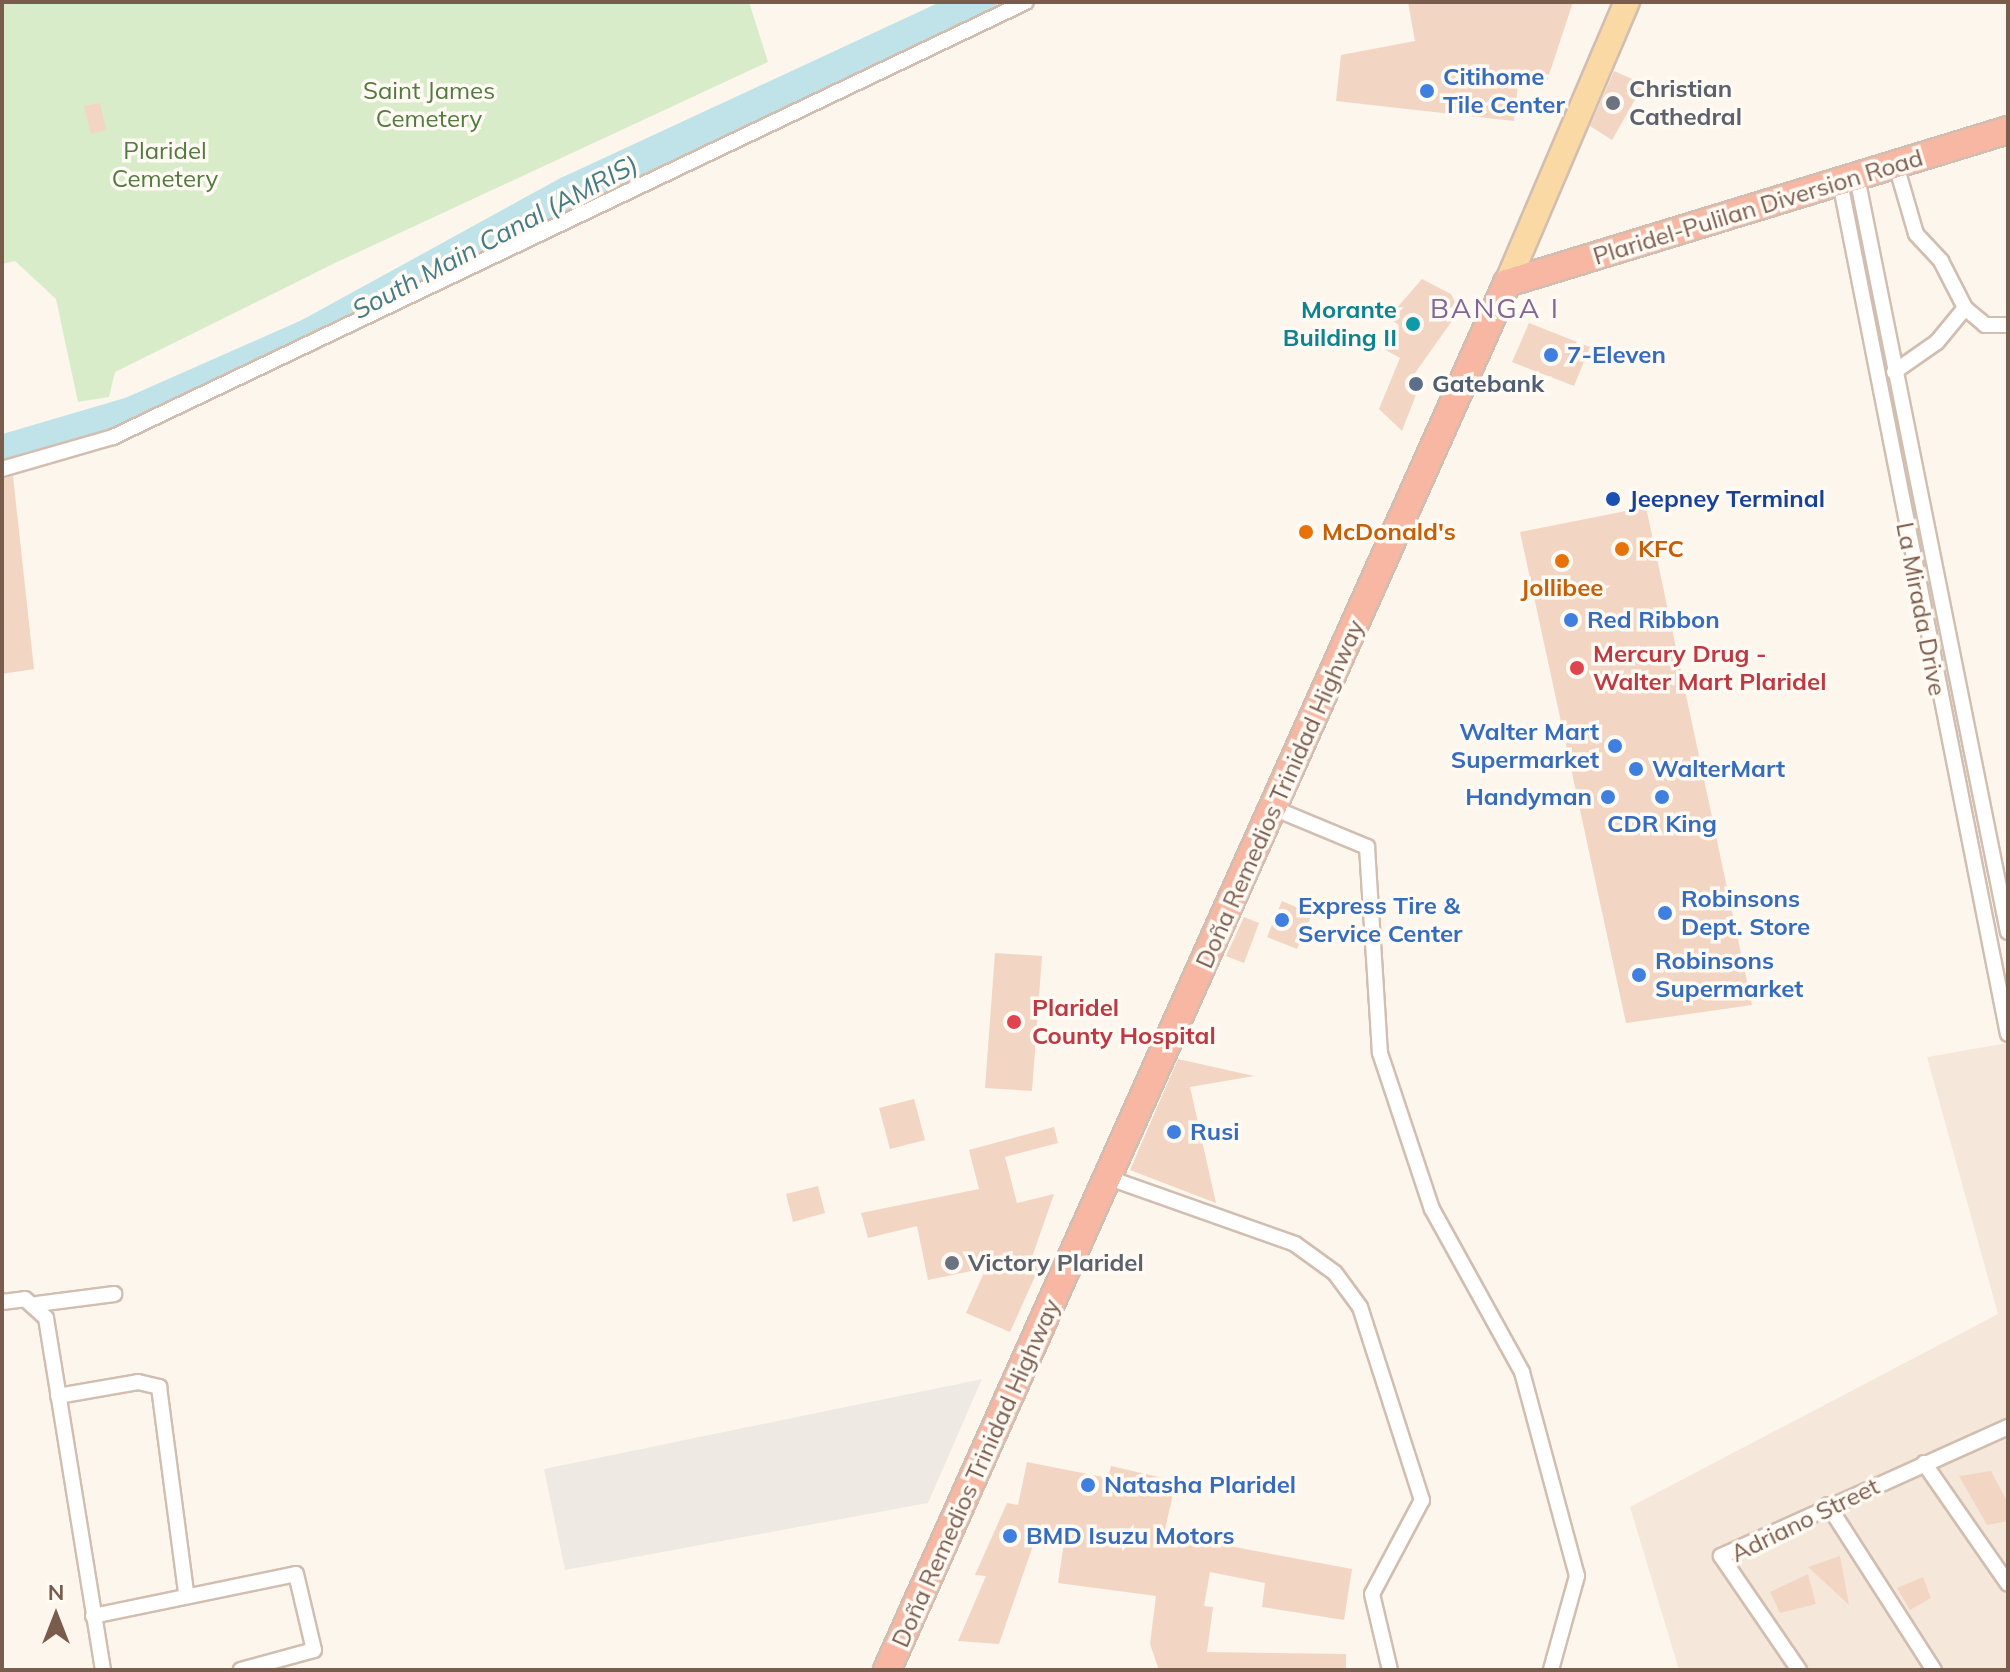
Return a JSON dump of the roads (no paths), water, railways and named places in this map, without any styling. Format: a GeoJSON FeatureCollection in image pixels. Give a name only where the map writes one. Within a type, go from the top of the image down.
{"type":"FeatureCollection","features":[{"type":"Feature","properties":{"kind":"highway","name":"Plaridel-Pulilan Diversion Road"},"geometry":{"type":"LineString","coordinates":[[1507,283],[2008,130]]}},
{"type":"Feature","properties":{"kind":"highway","name":"Doña Remedios Trinidad Highway"},"geometry":{"type":"LineString","coordinates":[[887,1670],[1507,283]]}},
{"type":"Feature","properties":{"kind":"main road","name":"Doña Remedios Trinidad Highway"},"geometry":{"type":"LineString","coordinates":[[1507,283],[1627,2]]}},
{"type":"Feature","properties":{"kind":"street"},"geometry":{"type":"LineString","coordinates":[[2,469],[126,431],[1026,2]]}},
{"type":"Feature","properties":{"kind":"street"},"geometry":{"type":"LineString","coordinates":[[1896,165],[1916,234],[1941,261],[1965,308],[1985,325],[2008,325]]}},
{"type":"Feature","properties":{"kind":"street","name":"La Mirada Drive"},"geometry":{"type":"LineString","coordinates":[[1848,179],[2008,1034]]}},
{"type":"Feature","properties":{"kind":"street","name":"La Mirada Drive"},"geometry":{"type":"LineString","coordinates":[[1858,235],[1894,372],[2008,932]]}},
{"type":"Feature","properties":{"kind":"street"},"geometry":{"type":"LineString","coordinates":[[1894,372],[1937,342],[1965,308]]}},
{"type":"Feature","properties":{"kind":"street"},"geometry":{"type":"LineString","coordinates":[[1273,808],[1367,847],[1380,1053],[1432,1209],[1522,1372],[1577,1576],[1551,1670]]}},
{"type":"Feature","properties":{"kind":"street"},"geometry":{"type":"LineString","coordinates":[[1109,1178],[1295,1244],[1335,1273],[1360,1307],[1422,1500],[1372,1594],[1390,1670]]}},
{"type":"Feature","properties":{"kind":"street"},"geometry":{"type":"LineString","coordinates":[[2,1302],[37,1304],[114,1294]]}},
{"type":"Feature","properties":{"kind":"street"},"geometry":{"type":"LineString","coordinates":[[37,1304],[46,1318],[103,1670]]}},
{"type":"Feature","properties":{"kind":"street"},"geometry":{"type":"LineString","coordinates":[[58,1396],[138,1382],[159,1387],[186,1593]]}},
{"type":"Feature","properties":{"kind":"street","name":"Adriano Street"},"geometry":{"type":"LineString","coordinates":[[1799,1670],[1721,1556],[1828,1505],[2008,1427]]}},
{"type":"Feature","properties":{"kind":"street"},"geometry":{"type":"LineString","coordinates":[[1924,1463],[2008,1584]]}},
{"type":"Feature","properties":{"kind":"street"},"geometry":{"type":"LineString","coordinates":[[1828,1505],[1934,1670]]}},
{"type":"Feature","properties":{"kind":"street"},"geometry":{"type":"LineString","coordinates":[[93,1616],[186,1593],[296,1574],[314,1650],[241,1670]]}},
{"type":"Feature","properties":{"kind":"waterway","name":"South Main Canal (AMRIS)"},"geometry":{"type":"LineString","coordinates":[[2,452],[131,414],[312,334],[569,193],[980,2]]}},
{"type":"Feature","properties":{"kind":"place","name":"Citihome Tile Center"},"geometry":{"type":"Point","coordinates":[1427,91]}},
{"type":"Feature","properties":{"kind":"place","name":"Christian Cathedral"},"geometry":{"type":"Point","coordinates":[1613,103]}},
{"type":"Feature","properties":{"kind":"place","name":"Morante Building II"},"geometry":{"type":"Point","coordinates":[1413,324]}},
{"type":"Feature","properties":{"kind":"place","name":"7-Eleven"},"geometry":{"type":"Point","coordinates":[1551,355]}},
{"type":"Feature","properties":{"kind":"place","name":"Gatebank"},"geometry":{"type":"Point","coordinates":[1416,384]}},
{"type":"Feature","properties":{"kind":"place","name":"Jeepney Terminal"},"geometry":{"type":"Point","coordinates":[1613,499]}},
{"type":"Feature","properties":{"kind":"place","name":"McDonald's"},"geometry":{"type":"Point","coordinates":[1306,532]}},
{"type":"Feature","properties":{"kind":"place","name":"KFC"},"geometry":{"type":"Point","coordinates":[1622,549]}},
{"type":"Feature","properties":{"kind":"place","name":"Jollibee"},"geometry":{"type":"Point","coordinates":[1562,561]}},
{"type":"Feature","properties":{"kind":"place","name":"Red Ribbon"},"geometry":{"type":"Point","coordinates":[1571,620]}},
{"type":"Feature","properties":{"kind":"place","name":"Mercury Drug - Walter Mart Plaridel"},"geometry":{"type":"Point","coordinates":[1577,668]}},
{"type":"Feature","properties":{"kind":"place","name":"Walter Mart Supermarket"},"geometry":{"type":"Point","coordinates":[1615,746]}},
{"type":"Feature","properties":{"kind":"place","name":"WalterMart"},"geometry":{"type":"Point","coordinates":[1636,769]}},
{"type":"Feature","properties":{"kind":"place","name":"Handyman"},"geometry":{"type":"Point","coordinates":[1608,797]}},
{"type":"Feature","properties":{"kind":"place","name":"CDR King"},"geometry":{"type":"Point","coordinates":[1662,797]}},
{"type":"Feature","properties":{"kind":"place","name":"Robinsons Dept. Store"},"geometry":{"type":"Point","coordinates":[1665,913]}},
{"type":"Feature","properties":{"kind":"place","name":"Express Tire & Service Center"},"geometry":{"type":"Point","coordinates":[1282,920]}},
{"type":"Feature","properties":{"kind":"place","name":"Robinsons Supermarket"},"geometry":{"type":"Point","coordinates":[1639,975]}},
{"type":"Feature","properties":{"kind":"place","name":"Plaridel County Hospital"},"geometry":{"type":"Point","coordinates":[1014,1022]}},
{"type":"Feature","properties":{"kind":"place","name":"Rusi"},"geometry":{"type":"Point","coordinates":[1174,1132]}},
{"type":"Feature","properties":{"kind":"place","name":"Victory Plaridel"},"geometry":{"type":"Point","coordinates":[952,1263]}},
{"type":"Feature","properties":{"kind":"place","name":"Natasha Plaridel"},"geometry":{"type":"Point","coordinates":[1088,1485]}},
{"type":"Feature","properties":{"kind":"place","name":"BMD Isuzu Motors"},"geometry":{"type":"Point","coordinates":[1010,1536]}},
{"type":"Feature","properties":{"kind":"district","name":"BANGA I"},"geometry":{"type":"Point","coordinates":[1495,308]}},
{"type":"Feature","properties":{"kind":"park label","name":"Saint James Cemetery"},"geometry":{"type":"Point","coordinates":[429,105]}},
{"type":"Feature","properties":{"kind":"park label","name":"Plaridel Cemetery"},"geometry":{"type":"Point","coordinates":[165,165]}}]}
